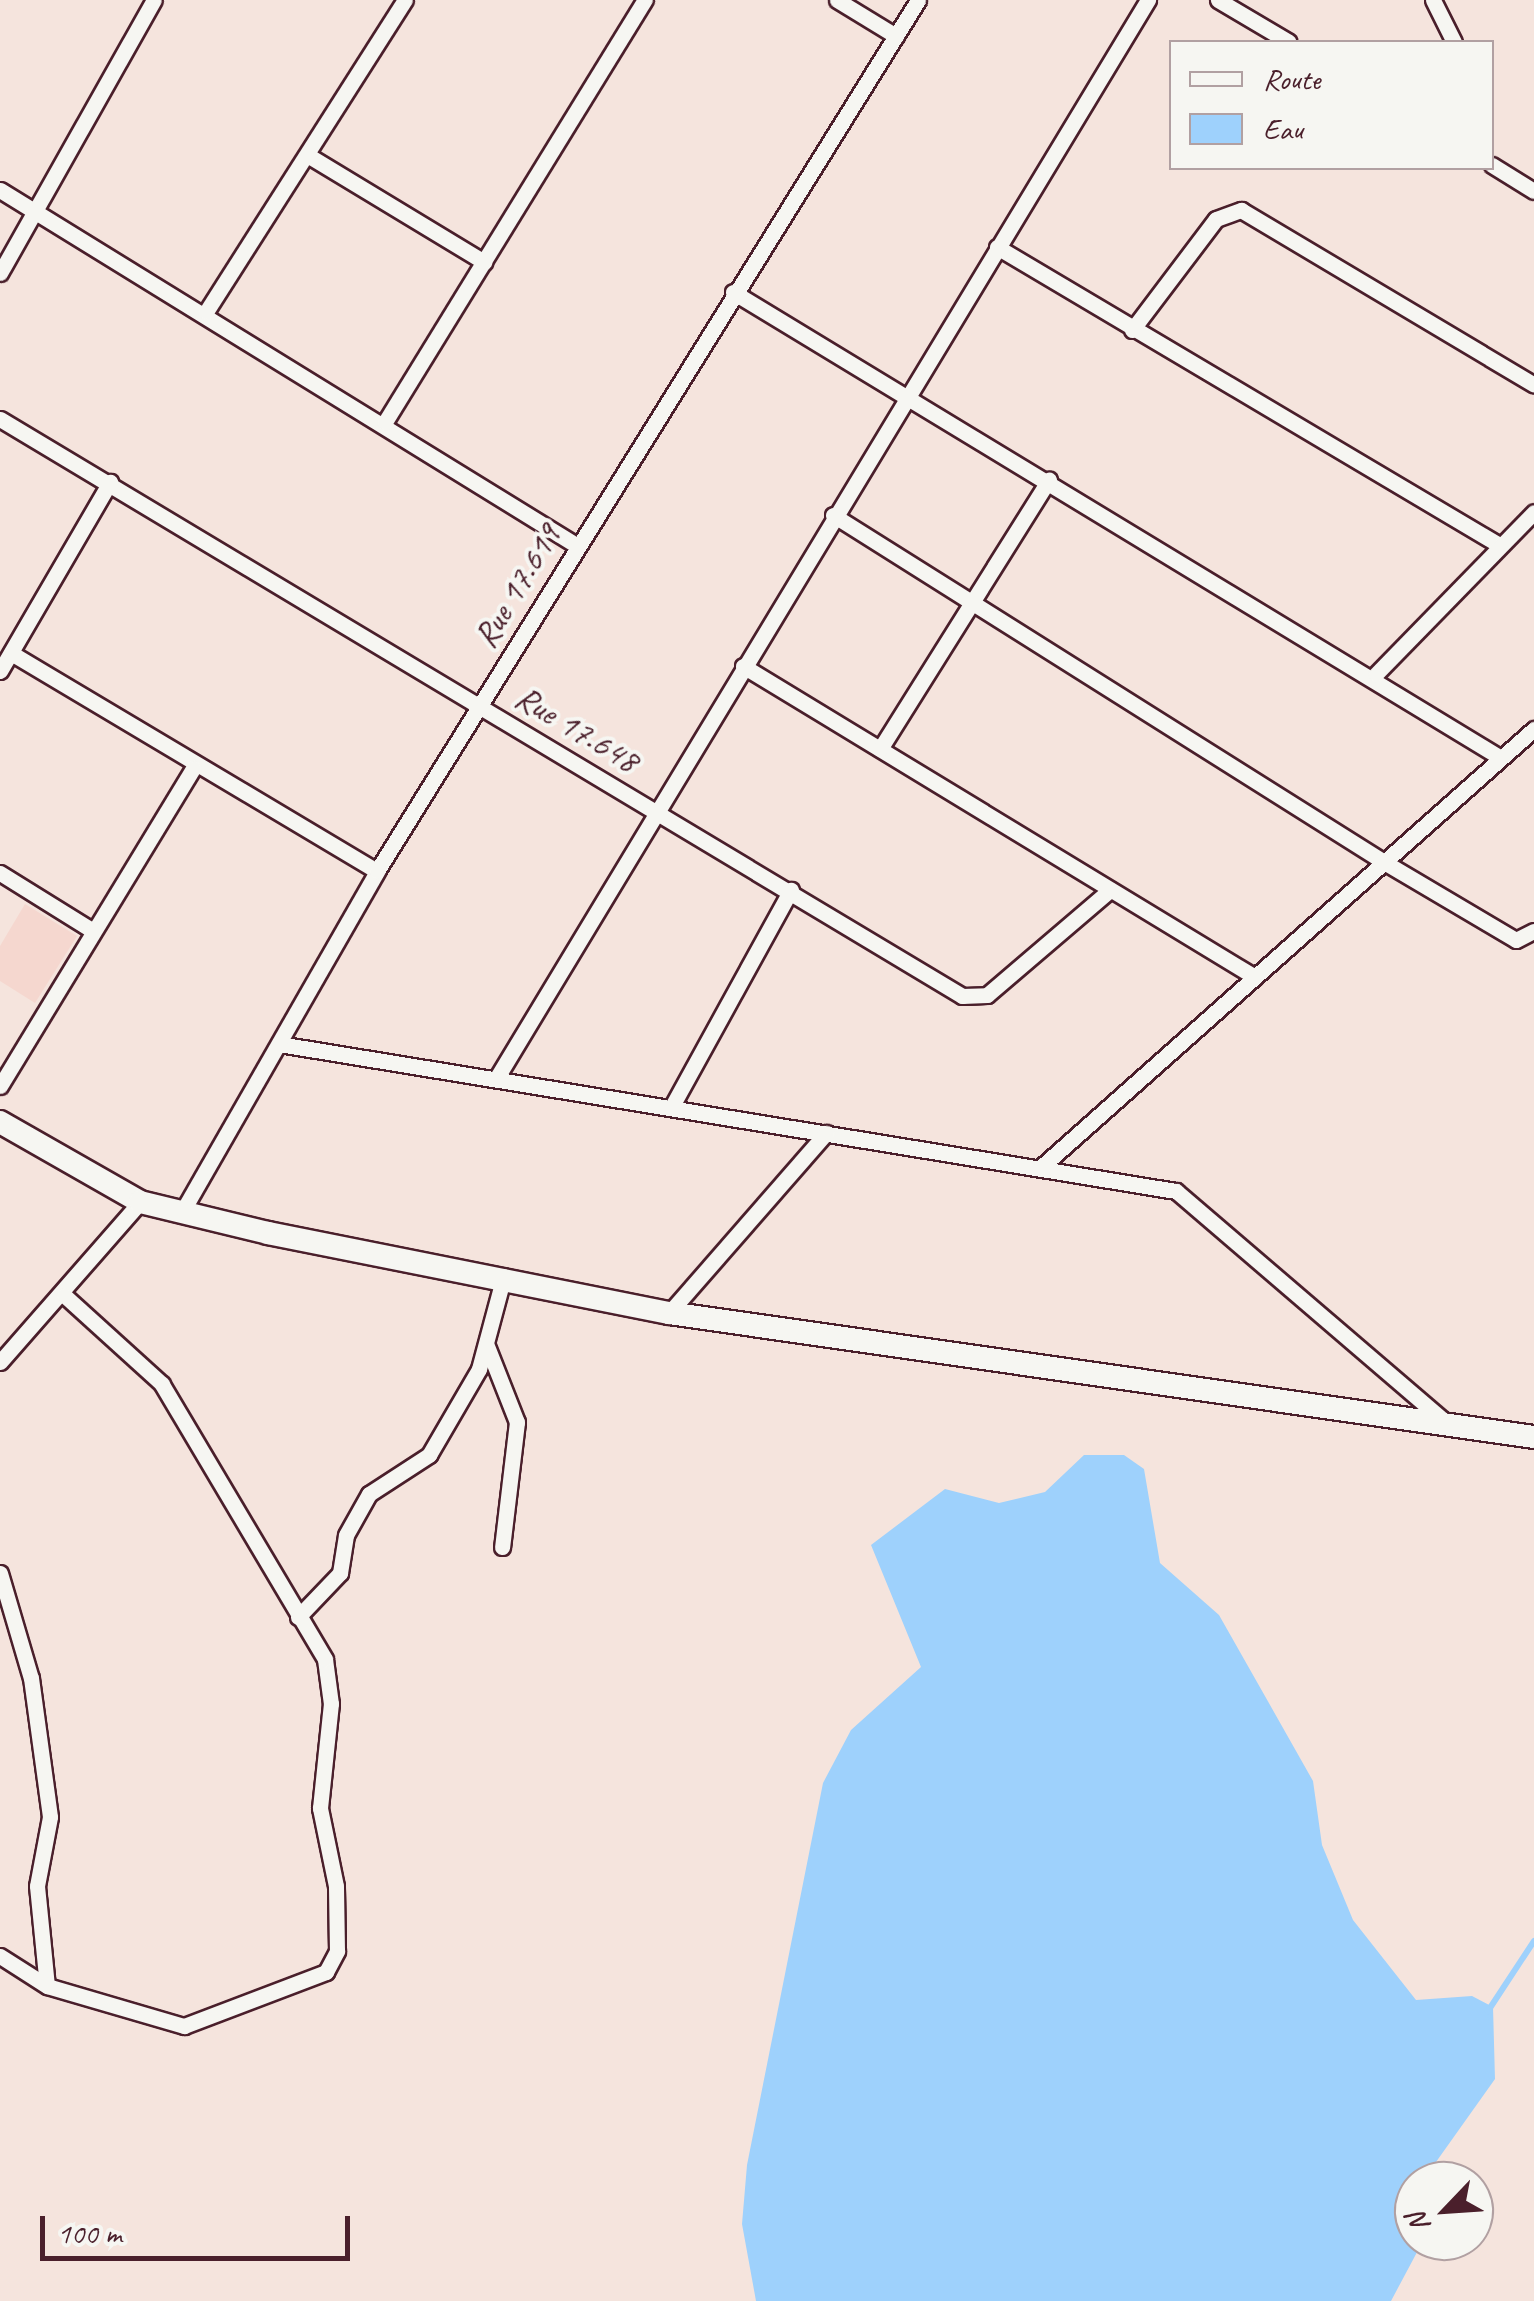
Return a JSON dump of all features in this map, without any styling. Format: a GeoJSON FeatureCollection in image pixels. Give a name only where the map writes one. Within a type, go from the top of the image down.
{"type":"FeatureCollection","features":[{"type":"Feature","properties":{"kind":"street"},"geometry":{"type":"LineString","coordinates":[[0,272],[154,0]]}},
{"type":"Feature","properties":{"kind":"street"},"geometry":{"type":"LineString","coordinates":[[206,312],[405,0]]}},
{"type":"Feature","properties":{"kind":"street"},"geometry":{"type":"LineString","coordinates":[[386,422],[645,0]]}},
{"type":"Feature","properties":{"kind":"street"},"geometry":{"type":"LineString","coordinates":[[837,0],[896,36]]}},
{"type":"Feature","properties":{"kind":"street","name":"Rue 17.619"},"geometry":{"type":"LineString","coordinates":[[182,1212],[376,871],[918,0]]}},
{"type":"Feature","properties":{"kind":"street"},"geometry":{"type":"LineString","coordinates":[[496,1079],[832,515],[1148,0]]}},
{"type":"Feature","properties":{"kind":"street"},"geometry":{"type":"LineString","coordinates":[[1218,0],[1285,40]]}},
{"type":"Feature","properties":{"kind":"street"},"geometry":{"type":"LineString","coordinates":[[1434,0],[1453,40]]}},
{"type":"Feature","properties":{"kind":"street"},"geometry":{"type":"LineString","coordinates":[[309,156],[484,262]]}},
{"type":"Feature","properties":{"kind":"street"},"geometry":{"type":"LineString","coordinates":[[1494,166],[1534,191]]}},
{"type":"Feature","properties":{"kind":"street"},"geometry":{"type":"LineString","coordinates":[[0,190],[386,422],[576,545]]}},
{"type":"Feature","properties":{"kind":"street"},"geometry":{"type":"LineString","coordinates":[[1132,330],[1216,220],[1241,210],[1534,385]]}},
{"type":"Feature","properties":{"kind":"street"},"geometry":{"type":"LineString","coordinates":[[996,247],[1499,545]]}},
{"type":"Feature","properties":{"kind":"street"},"geometry":{"type":"LineString","coordinates":[[734,292],[909,391],[1049,480],[1376,674],[1501,758]]}},
{"type":"Feature","properties":{"kind":"street","name":"Rue 17.648"},"geometry":{"type":"LineString","coordinates":[[0,419],[978,999],[1110,890]]}},
{"type":"Feature","properties":{"kind":"street"},"geometry":{"type":"LineString","coordinates":[[880,749],[1049,480]]}},
{"type":"Feature","properties":{"kind":"street"},"geometry":{"type":"LineString","coordinates":[[0,671],[110,482]]}},
{"type":"Feature","properties":{"kind":"street"},"geometry":{"type":"LineString","coordinates":[[1376,674],[1534,512]]}},
{"type":"Feature","properties":{"kind":"street"},"geometry":{"type":"LineString","coordinates":[[832,515],[1384,862],[1516,940],[1534,932]]}},
{"type":"Feature","properties":{"kind":"street"},"geometry":{"type":"LineString","coordinates":[[11,654],[193,768],[376,871]]}},
{"type":"Feature","properties":{"kind":"street"},"geometry":{"type":"LineString","coordinates":[[743,666],[1255,977]]}},
{"type":"Feature","properties":{"kind":"street"},"geometry":{"type":"LineString","coordinates":[[1040,1168],[1534,729]]}},
{"type":"Feature","properties":{"kind":"street"},"geometry":{"type":"LineString","coordinates":[[0,1086],[193,768]]}},
{"type":"Feature","properties":{"kind":"street"},"geometry":{"type":"LineString","coordinates":[[0,873],[93,931]]}},
{"type":"Feature","properties":{"kind":"street"},"geometry":{"type":"LineString","coordinates":[[671,1108],[791,890]]}},
{"type":"Feature","properties":{"kind":"street"},"geometry":{"type":"LineString","coordinates":[[279,1044],[1179,1192],[1448,1424]]}},
{"type":"Feature","properties":{"kind":"street"},"geometry":{"type":"LineString","coordinates":[[0,1122],[140,1202],[669,1313],[1534,1437]]}},
{"type":"Feature","properties":{"kind":"street"},"geometry":{"type":"LineString","coordinates":[[669,1313],[826,1133]]}},
{"type":"Feature","properties":{"kind":"street"},"geometry":{"type":"LineString","coordinates":[[0,1362],[64,1294],[140,1202]]}},
{"type":"Feature","properties":{"kind":"street"},"geometry":{"type":"LineString","coordinates":[[298,1617],[340,1573],[346,1535],[381,1478],[430,1456],[487,1346],[504,1276]]}},
{"type":"Feature","properties":{"kind":"street"},"geometry":{"type":"LineString","coordinates":[[0,1956],[47,1986],[184,2026],[332,1967],[336,1886],[320,1773],[330,1690],[325,1659],[162,1384],[92,1330],[64,1294]]}},
{"type":"Feature","properties":{"kind":"street"},"geometry":{"type":"LineString","coordinates":[[487,1346],[516,1422],[502,1547]]}},
{"type":"Feature","properties":{"kind":"street"},"geometry":{"type":"LineString","coordinates":[[0,1573],[32,1678],[50,1818],[38,1886],[47,1986]]}},
{"type":"Feature","properties":{"kind":"shaded area"},"geometry":{"type":"Polygon","coordinates":[[[25,904],[77,936],[35,1003],[0,981],[0,946],[25,904]]]}},
{"type":"Feature","properties":{"kind":"water"},"geometry":{"type":"Polygon","coordinates":[[[1084,1455],[1124,1455],[1144,1469],[1160,1563],[1219,1615],[1313,1781],[1322,1845],[1353,1920],[1416,2000],[1472,1996],[1493,2007],[1495,2079],[1437,2161],[1394,2161],[1394,2261],[1412,2261],[1391,2301],[756,2301],[742,2224],[747,2165],[823,1783],[851,1730],[921,1667],[871,1545],[945,1489],[999,1503],[1045,1492],[1084,1455]]]}},
{"type":"Feature","properties":{"kind":"waterway"},"geometry":{"type":"LineString","coordinates":[[1488,2011],[1534,1941]]}}]}
